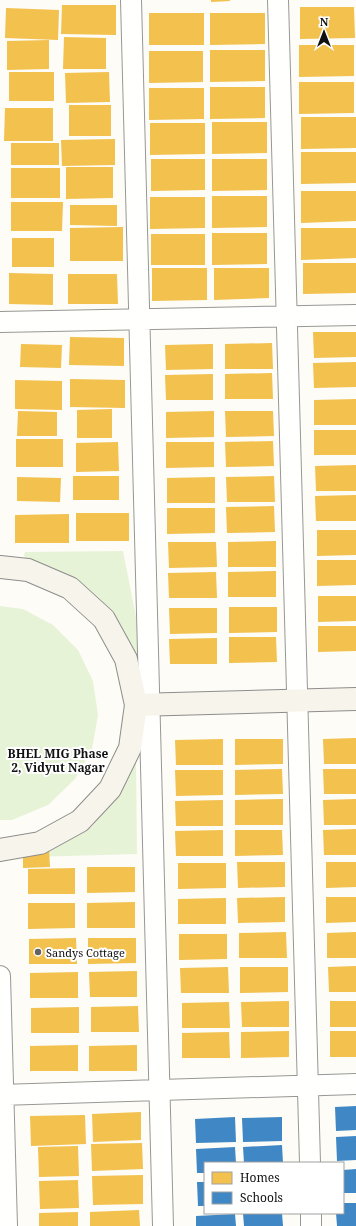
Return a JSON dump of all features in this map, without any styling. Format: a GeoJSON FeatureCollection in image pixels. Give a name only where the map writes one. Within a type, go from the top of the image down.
{"type":"FeatureCollection","features":[{"type":"Feature","properties":{"kind":"street"},"geometry":{"type":"LineString","coordinates":[[131,0],[140,319],[143,704],[160,1090],[163,1226]]}},
{"type":"Feature","properties":{"kind":"street"},"geometry":{"type":"LineString","coordinates":[[278,0],[310,1162]]}},
{"type":"Feature","properties":{"kind":"street"},"geometry":{"type":"LineString","coordinates":[[0,322],[356,315]]}},
{"type":"Feature","properties":{"kind":"street"},"geometry":{"type":"LineString","coordinates":[[0,567],[28,570],[70,588],[104,619],[126,659],[143,704],[130,748],[110,789],[80,821],[40,842],[0,850]]}},
{"type":"Feature","properties":{"kind":"street"},"geometry":{"type":"LineString","coordinates":[[143,704],[356,699]]}},
{"type":"Feature","properties":{"kind":"street"},"geometry":{"type":"LineString","coordinates":[[0,976],[2,1095],[7,1226]]}},
{"type":"Feature","properties":{"kind":"street"},"geometry":{"type":"LineString","coordinates":[[2,1095],[356,1084]]}},
{"type":"Feature","properties":{"kind":"street"},"geometry":{"type":"LineString","coordinates":[[311,1214],[311,1226]]}},
{"type":"Feature","properties":{"kind":"green space"},"geometry":{"type":"Polygon","coordinates":[[[123,551],[143,652],[138,655],[133,653],[25,558],[24,555],[25,552],[123,551]]]}},
{"type":"Feature","properties":{"kind":"green space"},"geometry":{"type":"Polygon","coordinates":[[[0,606],[23,609],[53,625],[78,650],[93,681],[98,715],[92,749],[75,779],[48,805],[12,820],[0,820],[0,606]]]}},
{"type":"Feature","properties":{"kind":"green space"},"geometry":{"type":"Polygon","coordinates":[[[136,761],[137,854],[32,857],[66,842],[92,827],[125,784],[136,761]]]}},
{"type":"Feature","properties":{"kind":"building: Homes"},"geometry":{"type":"Polygon","coordinates":[[[211,0],[230,0],[230,1],[211,2],[211,0]]]}},
{"type":"Feature","properties":{"kind":"building: Homes"},"geometry":{"type":"Polygon","coordinates":[[[62,5],[116,5],[116,35],[61,34],[62,5]]]}},
{"type":"Feature","properties":{"kind":"building: Homes"},"geometry":{"type":"Polygon","coordinates":[[[300,7],[354,7],[355,38],[300,39],[300,7]]]}},
{"type":"Feature","properties":{"kind":"building: Homes"},"geometry":{"type":"Polygon","coordinates":[[[6,8],[59,10],[58,40],[5,38],[6,8]]]}},
{"type":"Feature","properties":{"kind":"building: Homes"},"geometry":{"type":"Polygon","coordinates":[[[149,13],[204,13],[204,45],[149,45],[149,13]]]}},
{"type":"Feature","properties":{"kind":"building: Homes"},"geometry":{"type":"Polygon","coordinates":[[[210,13],[265,13],[265,44],[210,45],[210,13]]]}},
{"type":"Feature","properties":{"kind":"building: Homes"},"geometry":{"type":"Polygon","coordinates":[[[64,37],[106,38],[106,69],[63,69],[64,37]]]}},
{"type":"Feature","properties":{"kind":"building: Homes"},"geometry":{"type":"Polygon","coordinates":[[[49,40],[49,69],[7,70],[7,41],[49,40]]]}},
{"type":"Feature","properties":{"kind":"building: Homes"},"geometry":{"type":"Polygon","coordinates":[[[299,45],[354,45],[354,76],[299,77],[299,45]]]}},
{"type":"Feature","properties":{"kind":"building: Homes"},"geometry":{"type":"Polygon","coordinates":[[[210,50],[265,50],[265,81],[210,82],[210,50]]]}},
{"type":"Feature","properties":{"kind":"building: Homes"},"geometry":{"type":"Polygon","coordinates":[[[149,51],[203,51],[203,82],[149,83],[149,51]]]}},
{"type":"Feature","properties":{"kind":"building: Homes"},"geometry":{"type":"Polygon","coordinates":[[[9,72],[54,72],[54,101],[9,101],[9,72]]]}},
{"type":"Feature","properties":{"kind":"building: Homes"},"geometry":{"type":"Polygon","coordinates":[[[109,72],[110,102],[66,103],[65,73],[109,72]]]}},
{"type":"Feature","properties":{"kind":"building: Homes"},"geometry":{"type":"Polygon","coordinates":[[[299,82],[354,82],[354,113],[299,114],[299,82]]]}},
{"type":"Feature","properties":{"kind":"building: Homes"},"geometry":{"type":"Polygon","coordinates":[[[210,87],[265,87],[265,118],[210,119],[210,87]]]}},
{"type":"Feature","properties":{"kind":"building: Homes"},"geometry":{"type":"Polygon","coordinates":[[[149,88],[204,88],[204,119],[149,120],[149,88]]]}},
{"type":"Feature","properties":{"kind":"building: Homes"},"geometry":{"type":"Polygon","coordinates":[[[69,105],[111,105],[111,136],[69,136],[69,105]]]}},
{"type":"Feature","properties":{"kind":"building: Homes"},"geometry":{"type":"Polygon","coordinates":[[[5,108],[53,108],[53,141],[4,141],[5,108]]]}},
{"type":"Feature","properties":{"kind":"building: Homes"},"geometry":{"type":"Polygon","coordinates":[[[301,117],[356,117],[356,148],[301,149],[301,117]]]}},
{"type":"Feature","properties":{"kind":"building: Homes"},"geometry":{"type":"Polygon","coordinates":[[[212,122],[267,122],[267,153],[212,154],[212,122]]]}},
{"type":"Feature","properties":{"kind":"building: Homes"},"geometry":{"type":"Polygon","coordinates":[[[150,123],[205,123],[205,154],[150,155],[150,123]]]}},
{"type":"Feature","properties":{"kind":"building: Homes"},"geometry":{"type":"Polygon","coordinates":[[[115,139],[115,165],[62,166],[61,140],[115,139]]]}},
{"type":"Feature","properties":{"kind":"building: Homes"},"geometry":{"type":"Polygon","coordinates":[[[11,143],[59,143],[59,165],[11,165],[11,143]]]}},
{"type":"Feature","properties":{"kind":"building: Homes"},"geometry":{"type":"Polygon","coordinates":[[[301,152],[356,152],[356,183],[301,184],[301,152]]]}},
{"type":"Feature","properties":{"kind":"building: Homes"},"geometry":{"type":"Polygon","coordinates":[[[151,159],[205,159],[205,190],[151,191],[151,159]]]}},
{"type":"Feature","properties":{"kind":"building: Homes"},"geometry":{"type":"Polygon","coordinates":[[[212,159],[267,159],[267,190],[212,191],[212,159]]]}},
{"type":"Feature","properties":{"kind":"building: Homes"},"geometry":{"type":"Polygon","coordinates":[[[66,167],[113,167],[113,198],[66,199],[66,167]]]}},
{"type":"Feature","properties":{"kind":"building: Homes"},"geometry":{"type":"Polygon","coordinates":[[[11,168],[60,168],[60,198],[11,198],[11,168]]]}},
{"type":"Feature","properties":{"kind":"building: Homes"},"geometry":{"type":"Polygon","coordinates":[[[301,191],[356,191],[356,221],[301,223],[301,191]]]}},
{"type":"Feature","properties":{"kind":"building: Homes"},"geometry":{"type":"Polygon","coordinates":[[[212,196],[267,196],[267,227],[212,228],[212,196]]]}},
{"type":"Feature","properties":{"kind":"building: Homes"},"geometry":{"type":"Polygon","coordinates":[[[150,197],[205,197],[205,228],[150,229],[150,197]]]}},
{"type":"Feature","properties":{"kind":"building: Homes"},"geometry":{"type":"Polygon","coordinates":[[[11,202],[63,202],[62,231],[11,231],[11,202]]]}},
{"type":"Feature","properties":{"kind":"building: Homes"},"geometry":{"type":"Polygon","coordinates":[[[70,205],[117,205],[117,226],[70,225],[70,205]]]}},
{"type":"Feature","properties":{"kind":"building: Homes"},"geometry":{"type":"Polygon","coordinates":[[[123,227],[123,261],[70,261],[70,228],[123,227]]]}},
{"type":"Feature","properties":{"kind":"building: Homes"},"geometry":{"type":"Polygon","coordinates":[[[301,228],[356,228],[356,258],[301,260],[301,228]]]}},
{"type":"Feature","properties":{"kind":"building: Homes"},"geometry":{"type":"Polygon","coordinates":[[[212,233],[267,233],[267,264],[212,265],[212,233]]]}},
{"type":"Feature","properties":{"kind":"building: Homes"},"geometry":{"type":"Polygon","coordinates":[[[151,234],[205,234],[205,265],[151,265],[151,234]]]}},
{"type":"Feature","properties":{"kind":"building: Homes"},"geometry":{"type":"Polygon","coordinates":[[[12,238],[54,238],[54,267],[12,267],[12,238]]]}},
{"type":"Feature","properties":{"kind":"building: Homes"},"geometry":{"type":"Polygon","coordinates":[[[303,263],[356,263],[356,293],[303,294],[303,263]]]}},
{"type":"Feature","properties":{"kind":"building: Homes"},"geometry":{"type":"Polygon","coordinates":[[[152,268],[207,268],[207,300],[152,301],[152,268]]]}},
{"type":"Feature","properties":{"kind":"building: Homes"},"geometry":{"type":"Polygon","coordinates":[[[214,268],[269,268],[269,298],[214,300],[214,268]]]}},
{"type":"Feature","properties":{"kind":"building: Homes"},"geometry":{"type":"Polygon","coordinates":[[[9,273],[53,274],[53,305],[9,304],[9,273]]]}},
{"type":"Feature","properties":{"kind":"building: Homes"},"geometry":{"type":"Polygon","coordinates":[[[68,274],[117,274],[118,304],[68,304],[68,274]]]}},
{"type":"Feature","properties":{"kind":"building: Homes"},"geometry":{"type":"Polygon","coordinates":[[[313,332],[356,332],[356,357],[314,358],[313,332]]]}},
{"type":"Feature","properties":{"kind":"building: Homes"},"geometry":{"type":"Polygon","coordinates":[[[70,337],[124,338],[124,366],[69,365],[70,337]]]}},
{"type":"Feature","properties":{"kind":"building: Homes"},"geometry":{"type":"Polygon","coordinates":[[[272,343],[273,369],[225,369],[225,344],[272,343]]]}},
{"type":"Feature","properties":{"kind":"building: Homes"},"geometry":{"type":"Polygon","coordinates":[[[21,344],[62,345],[61,368],[20,367],[21,344]]]}},
{"type":"Feature","properties":{"kind":"building: Homes"},"geometry":{"type":"Polygon","coordinates":[[[213,344],[213,369],[166,370],[165,345],[213,344]]]}},
{"type":"Feature","properties":{"kind":"building: Homes"},"geometry":{"type":"Polygon","coordinates":[[[356,362],[356,387],[314,388],[313,363],[356,362]]]}},
{"type":"Feature","properties":{"kind":"building: Homes"},"geometry":{"type":"Polygon","coordinates":[[[272,373],[273,399],[225,399],[225,374],[272,373]]]}},
{"type":"Feature","properties":{"kind":"building: Homes"},"geometry":{"type":"Polygon","coordinates":[[[213,374],[213,400],[166,400],[165,375],[213,374]]]}},
{"type":"Feature","properties":{"kind":"building: Homes"},"geometry":{"type":"Polygon","coordinates":[[[70,379],[125,380],[125,408],[70,407],[70,379]]]}},
{"type":"Feature","properties":{"kind":"building: Homes"},"geometry":{"type":"Polygon","coordinates":[[[15,380],[62,381],[62,410],[15,409],[15,380]]]}},
{"type":"Feature","properties":{"kind":"building: Homes"},"geometry":{"type":"Polygon","coordinates":[[[356,399],[356,425],[314,425],[314,400],[356,399]]]}},
{"type":"Feature","properties":{"kind":"building: Homes"},"geometry":{"type":"Polygon","coordinates":[[[112,409],[112,438],[77,438],[77,410],[112,409]]]}},
{"type":"Feature","properties":{"kind":"building: Homes"},"geometry":{"type":"Polygon","coordinates":[[[18,411],[57,412],[57,436],[17,436],[18,411]]]}},
{"type":"Feature","properties":{"kind":"building: Homes"},"geometry":{"type":"Polygon","coordinates":[[[214,411],[214,437],[166,438],[166,412],[214,411]]]}},
{"type":"Feature","properties":{"kind":"building: Homes"},"geometry":{"type":"Polygon","coordinates":[[[225,411],[273,411],[274,436],[226,437],[225,411]]]}},
{"type":"Feature","properties":{"kind":"building: Homes"},"geometry":{"type":"Polygon","coordinates":[[[314,430],[356,430],[356,455],[314,455],[314,430]]]}},
{"type":"Feature","properties":{"kind":"building: Homes"},"geometry":{"type":"Polygon","coordinates":[[[16,439],[63,439],[63,467],[16,467],[16,439]]]}},
{"type":"Feature","properties":{"kind":"building: Homes"},"geometry":{"type":"Polygon","coordinates":[[[273,441],[274,466],[226,467],[225,442],[273,441]]]}},
{"type":"Feature","properties":{"kind":"building: Homes"},"geometry":{"type":"Polygon","coordinates":[[[118,442],[119,471],[76,472],[76,443],[118,442]]]}},
{"type":"Feature","properties":{"kind":"building: Homes"},"geometry":{"type":"Polygon","coordinates":[[[166,442],[214,442],[214,467],[166,468],[166,442]]]}},
{"type":"Feature","properties":{"kind":"building: Homes"},"geometry":{"type":"Polygon","coordinates":[[[356,465],[356,491],[316,491],[315,466],[356,465]]]}},
{"type":"Feature","properties":{"kind":"building: Homes"},"geometry":{"type":"Polygon","coordinates":[[[73,476],[119,476],[119,500],[73,500],[73,476]]]}},
{"type":"Feature","properties":{"kind":"building: Homes"},"geometry":{"type":"Polygon","coordinates":[[[274,476],[275,502],[227,502],[226,477],[274,476]]]}},
{"type":"Feature","properties":{"kind":"building: Homes"},"geometry":{"type":"Polygon","coordinates":[[[17,477],[61,478],[60,502],[17,501],[17,477]]]}},
{"type":"Feature","properties":{"kind":"building: Homes"},"geometry":{"type":"Polygon","coordinates":[[[215,477],[215,503],[167,503],[167,478],[215,477]]]}},
{"type":"Feature","properties":{"kind":"building: Homes"},"geometry":{"type":"Polygon","coordinates":[[[356,495],[356,521],[316,521],[315,496],[356,495]]]}},
{"type":"Feature","properties":{"kind":"building: Homes"},"geometry":{"type":"Polygon","coordinates":[[[274,506],[275,532],[227,533],[226,507],[274,506]]]}},
{"type":"Feature","properties":{"kind":"building: Homes"},"geometry":{"type":"Polygon","coordinates":[[[167,508],[215,508],[215,533],[167,534],[167,508]]]}},
{"type":"Feature","properties":{"kind":"building: Homes"},"geometry":{"type":"Polygon","coordinates":[[[76,513],[129,513],[129,541],[76,541],[76,513]]]}},
{"type":"Feature","properties":{"kind":"building: Homes"},"geometry":{"type":"Polygon","coordinates":[[[69,514],[69,543],[15,543],[15,515],[69,514]]]}},
{"type":"Feature","properties":{"kind":"building: Homes"},"geometry":{"type":"Polygon","coordinates":[[[317,530],[356,530],[356,555],[317,556],[317,530]]]}},
{"type":"Feature","properties":{"kind":"building: Homes"},"geometry":{"type":"Polygon","coordinates":[[[276,541],[276,567],[228,567],[228,542],[276,541]]]}},
{"type":"Feature","properties":{"kind":"building: Homes"},"geometry":{"type":"Polygon","coordinates":[[[168,542],[216,542],[217,567],[169,568],[168,542]]]}},
{"type":"Feature","properties":{"kind":"building: Homes"},"geometry":{"type":"Polygon","coordinates":[[[317,560],[356,560],[356,585],[317,586],[317,560]]]}},
{"type":"Feature","properties":{"kind":"building: Homes"},"geometry":{"type":"Polygon","coordinates":[[[276,571],[276,597],[228,597],[228,572],[276,571]]]}},
{"type":"Feature","properties":{"kind":"building: Homes"},"geometry":{"type":"Polygon","coordinates":[[[216,572],[217,598],[169,598],[168,573],[216,572]]]}},
{"type":"Feature","properties":{"kind":"building: Homes"},"geometry":{"type":"Polygon","coordinates":[[[318,596],[356,596],[356,621],[318,622],[318,596]]]}},
{"type":"Feature","properties":{"kind":"building: Homes"},"geometry":{"type":"Polygon","coordinates":[[[229,607],[277,607],[277,632],[229,633],[229,607]]]}},
{"type":"Feature","properties":{"kind":"building: Homes"},"geometry":{"type":"Polygon","coordinates":[[[169,608],[217,608],[217,633],[170,634],[169,608]]]}},
{"type":"Feature","properties":{"kind":"building: Homes"},"geometry":{"type":"Polygon","coordinates":[[[318,626],[356,626],[356,651],[318,652],[318,626]]]}},
{"type":"Feature","properties":{"kind":"building: Homes"},"geometry":{"type":"Polygon","coordinates":[[[229,637],[276,637],[277,662],[229,663],[229,637]]]}},
{"type":"Feature","properties":{"kind":"building: Homes"},"geometry":{"type":"Polygon","coordinates":[[[217,638],[217,664],[170,664],[169,639],[217,638]]]}},
{"type":"Feature","properties":{"kind":"building: Homes"},"geometry":{"type":"Polygon","coordinates":[[[356,738],[356,764],[324,764],[323,739],[356,738]]]}},
{"type":"Feature","properties":{"kind":"building: Homes"},"geometry":{"type":"Polygon","coordinates":[[[223,739],[223,765],[176,765],[175,740],[223,739]]]}},
{"type":"Feature","properties":{"kind":"building: Homes"},"geometry":{"type":"Polygon","coordinates":[[[235,739],[283,739],[283,764],[235,765],[235,739]]]}},
{"type":"Feature","properties":{"kind":"building: Homes"},"geometry":{"type":"Polygon","coordinates":[[[282,769],[283,794],[235,795],[235,770],[282,769]]]}},
{"type":"Feature","properties":{"kind":"building: Homes"},"geometry":{"type":"Polygon","coordinates":[[[323,769],[356,769],[356,794],[324,794],[323,769]]]}},
{"type":"Feature","properties":{"kind":"building: Homes"},"geometry":{"type":"Polygon","coordinates":[[[175,770],[223,770],[223,795],[176,796],[175,770]]]}},
{"type":"Feature","properties":{"kind":"building: Homes"},"geometry":{"type":"Polygon","coordinates":[[[283,799],[283,825],[235,825],[235,800],[283,799]]]}},
{"type":"Feature","properties":{"kind":"building: Homes"},"geometry":{"type":"Polygon","coordinates":[[[356,799],[356,825],[324,825],[323,800],[356,799]]]}},
{"type":"Feature","properties":{"kind":"building: Homes"},"geometry":{"type":"Polygon","coordinates":[[[223,800],[223,826],[176,826],[175,801],[223,800]]]}},
{"type":"Feature","properties":{"kind":"building: Homes"},"geometry":{"type":"Polygon","coordinates":[[[356,829],[356,855],[324,855],[323,830],[356,829]]]}},
{"type":"Feature","properties":{"kind":"building: Homes"},"geometry":{"type":"Polygon","coordinates":[[[223,830],[223,856],[176,856],[175,831],[223,830]]]}},
{"type":"Feature","properties":{"kind":"building: Homes"},"geometry":{"type":"Polygon","coordinates":[[[235,830],[282,830],[283,855],[235,856],[235,830]]]}},
{"type":"Feature","properties":{"kind":"building: Homes"},"geometry":{"type":"Polygon","coordinates":[[[23,848],[49,848],[50,867],[23,868],[23,848]]]}},
{"type":"Feature","properties":{"kind":"building: Homes"},"geometry":{"type":"Polygon","coordinates":[[[237,862],[285,862],[285,887],[238,888],[237,862]]]}},
{"type":"Feature","properties":{"kind":"building: Homes"},"geometry":{"type":"Polygon","coordinates":[[[326,862],[356,862],[356,887],[326,888],[326,862]]]}},
{"type":"Feature","properties":{"kind":"building: Homes"},"geometry":{"type":"Polygon","coordinates":[[[178,863],[226,863],[226,888],[178,889],[178,863]]]}},
{"type":"Feature","properties":{"kind":"building: Homes"},"geometry":{"type":"Polygon","coordinates":[[[87,867],[135,867],[135,892],[87,893],[87,867]]]}},
{"type":"Feature","properties":{"kind":"building: Homes"},"geometry":{"type":"Polygon","coordinates":[[[75,868],[75,894],[28,894],[28,869],[75,868]]]}},
{"type":"Feature","properties":{"kind":"building: Homes"},"geometry":{"type":"Polygon","coordinates":[[[285,897],[285,922],[238,923],[237,898],[285,897]]]}},
{"type":"Feature","properties":{"kind":"building: Homes"},"geometry":{"type":"Polygon","coordinates":[[[326,897],[356,897],[356,922],[326,923],[326,897]]]}},
{"type":"Feature","properties":{"kind":"building: Homes"},"geometry":{"type":"Polygon","coordinates":[[[226,898],[226,924],[178,924],[178,899],[226,898]]]}},
{"type":"Feature","properties":{"kind":"building: Homes"},"geometry":{"type":"Polygon","coordinates":[[[135,902],[135,928],[87,928],[87,903],[135,902]]]}},
{"type":"Feature","properties":{"kind":"building: Homes"},"geometry":{"type":"Polygon","coordinates":[[[28,903],[75,903],[75,928],[28,929],[28,903]]]}},
{"type":"Feature","properties":{"kind":"building: Homes"},"geometry":{"type":"Polygon","coordinates":[[[286,932],[287,958],[239,958],[239,933],[286,932]]]}},
{"type":"Feature","properties":{"kind":"building: Homes"},"geometry":{"type":"Polygon","coordinates":[[[356,932],[356,958],[327,958],[327,933],[356,932]]]}},
{"type":"Feature","properties":{"kind":"building: Homes"},"geometry":{"type":"Polygon","coordinates":[[[179,934],[227,934],[227,959],[179,960],[179,934]]]}},
{"type":"Feature","properties":{"kind":"building: Homes"},"geometry":{"type":"Polygon","coordinates":[[[76,938],[77,964],[29,964],[29,939],[76,938]]]}},
{"type":"Feature","properties":{"kind":"building: Homes"},"geometry":{"type":"Polygon","coordinates":[[[88,938],[136,938],[136,963],[88,964],[88,938]]]}},
{"type":"Feature","properties":{"kind":"building: Homes"},"geometry":{"type":"Polygon","coordinates":[[[356,966],[356,992],[329,992],[328,967],[356,966]]]}},
{"type":"Feature","properties":{"kind":"building: Homes"},"geometry":{"type":"Polygon","coordinates":[[[228,967],[229,993],[181,993],[180,968],[228,967]]]}},
{"type":"Feature","properties":{"kind":"building: Homes"},"geometry":{"type":"Polygon","coordinates":[[[240,967],[288,967],[288,992],[240,993],[240,967]]]}},
{"type":"Feature","properties":{"kind":"building: Homes"},"geometry":{"type":"Polygon","coordinates":[[[137,971],[137,997],[90,997],[89,972],[137,971]]]}},
{"type":"Feature","properties":{"kind":"building: Homes"},"geometry":{"type":"Polygon","coordinates":[[[78,972],[78,998],[30,998],[30,973],[78,972]]]}},
{"type":"Feature","properties":{"kind":"building: Homes"},"geometry":{"type":"Polygon","coordinates":[[[289,1001],[289,1027],[242,1027],[241,1002],[289,1001]]]}},
{"type":"Feature","properties":{"kind":"building: Homes"},"geometry":{"type":"Polygon","coordinates":[[[330,1001],[356,1001],[356,1027],[330,1027],[330,1001]]]}},
{"type":"Feature","properties":{"kind":"building: Homes"},"geometry":{"type":"Polygon","coordinates":[[[229,1002],[230,1028],[182,1028],[182,1003],[229,1002]]]}},
{"type":"Feature","properties":{"kind":"building: Homes"},"geometry":{"type":"Polygon","coordinates":[[[138,1006],[139,1032],[91,1032],[91,1007],[138,1006]]]}},
{"type":"Feature","properties":{"kind":"building: Homes"},"geometry":{"type":"Polygon","coordinates":[[[79,1007],[79,1033],[31,1033],[31,1008],[79,1007]]]}},
{"type":"Feature","properties":{"kind":"building: Homes"},"geometry":{"type":"Polygon","coordinates":[[[289,1031],[289,1057],[241,1058],[241,1032],[289,1031]]]}},
{"type":"Feature","properties":{"kind":"building: Homes"},"geometry":{"type":"Polygon","coordinates":[[[330,1031],[356,1031],[356,1057],[330,1057],[330,1031]]]}},
{"type":"Feature","properties":{"kind":"building: Homes"},"geometry":{"type":"Polygon","coordinates":[[[229,1032],[230,1058],[182,1058],[182,1033],[229,1032]]]}},
{"type":"Feature","properties":{"kind":"building: Homes"},"geometry":{"type":"Polygon","coordinates":[[[78,1045],[78,1071],[30,1071],[30,1046],[78,1045]]]}},
{"type":"Feature","properties":{"kind":"building: Homes"},"geometry":{"type":"Polygon","coordinates":[[[137,1045],[137,1071],[89,1071],[89,1046],[137,1045]]]}},
{"type":"Feature","properties":{"kind":"building: Homes"},"geometry":{"type":"Polygon","coordinates":[[[141,1112],[141,1140],[93,1142],[92,1114],[141,1112]]]}},
{"type":"Feature","properties":{"kind":"building: Homes"},"geometry":{"type":"Polygon","coordinates":[[[85,1115],[86,1144],[31,1146],[30,1116],[85,1115]]]}},
{"type":"Feature","properties":{"kind":"building: Homes"},"geometry":{"type":"Polygon","coordinates":[[[142,1143],[143,1169],[92,1171],[91,1144],[142,1143]]]}},
{"type":"Feature","properties":{"kind":"building: Homes"},"geometry":{"type":"Polygon","coordinates":[[[78,1146],[79,1176],[39,1177],[38,1147],[78,1146]]]}},
{"type":"Feature","properties":{"kind":"building: Homes"},"geometry":{"type":"Polygon","coordinates":[[[143,1175],[143,1204],[93,1205],[92,1176],[143,1175]]]}},
{"type":"Feature","properties":{"kind":"building: Homes"},"geometry":{"type":"Polygon","coordinates":[[[78,1180],[79,1208],[40,1209],[39,1181],[78,1180]]]}},
{"type":"Feature","properties":{"kind":"building: Homes"},"geometry":{"type":"Polygon","coordinates":[[[139,1210],[140,1226],[90,1226],[90,1212],[139,1210]]]}},
{"type":"Feature","properties":{"kind":"building: Homes"},"geometry":{"type":"Polygon","coordinates":[[[78,1212],[78,1226],[39,1226],[39,1213],[78,1212]]]}},
{"type":"Feature","properties":{"kind":"building: Schools"},"geometry":{"type":"Polygon","coordinates":[[[356,1106],[356,1130],[336,1131],[335,1107],[356,1106]]]}},
{"type":"Feature","properties":{"kind":"building: Schools"},"geometry":{"type":"Polygon","coordinates":[[[235,1117],[236,1142],[196,1143],[195,1119],[235,1117]]]}},
{"type":"Feature","properties":{"kind":"building: Schools"},"geometry":{"type":"Polygon","coordinates":[[[282,1117],[282,1141],[243,1142],[242,1118],[282,1117]]]}},
{"type":"Feature","properties":{"kind":"building: Schools"},"geometry":{"type":"Polygon","coordinates":[[[356,1136],[356,1160],[337,1161],[336,1137],[356,1136]]]}},
{"type":"Feature","properties":{"kind":"building: Schools"},"geometry":{"type":"Polygon","coordinates":[[[282,1145],[283,1162],[244,1162],[243,1147],[282,1145]]]}},
{"type":"Feature","properties":{"kind":"building: Schools"},"geometry":{"type":"Polygon","coordinates":[[[235,1147],[236,1162],[204,1162],[204,1173],[197,1173],[196,1149],[235,1147]]]}},
{"type":"Feature","properties":{"kind":"building: Schools"},"geometry":{"type":"Polygon","coordinates":[[[356,1169],[356,1193],[344,1193],[344,1170],[356,1169]]]}},
{"type":"Feature","properties":{"kind":"building: Schools"},"geometry":{"type":"Polygon","coordinates":[[[197,1182],[204,1182],[204,1206],[198,1206],[197,1182]]]}},
{"type":"Feature","properties":{"kind":"building: Schools"},"geometry":{"type":"Polygon","coordinates":[[[344,1203],[356,1203],[356,1226],[337,1226],[336,1214],[344,1214],[344,1203]]]}},
{"type":"Feature","properties":{"kind":"building: Schools"},"geometry":{"type":"Polygon","coordinates":[[[235,1214],[236,1226],[196,1226],[196,1216],[235,1214]]]}},
{"type":"Feature","properties":{"kind":"building: Schools"},"geometry":{"type":"Polygon","coordinates":[[[243,1214],[282,1214],[283,1226],[244,1226],[243,1214]]]}},
{"type":"Feature","properties":{"kind":"place","name":"Sandys Cottage"},"geometry":{"type":"Point","coordinates":[38,952]}},
{"type":"Feature","properties":{"kind":"district","name":"BHEL MIG Phase 2, Vidyut Nagar"},"geometry":{"type":"Point","coordinates":[58,760]}}]}
